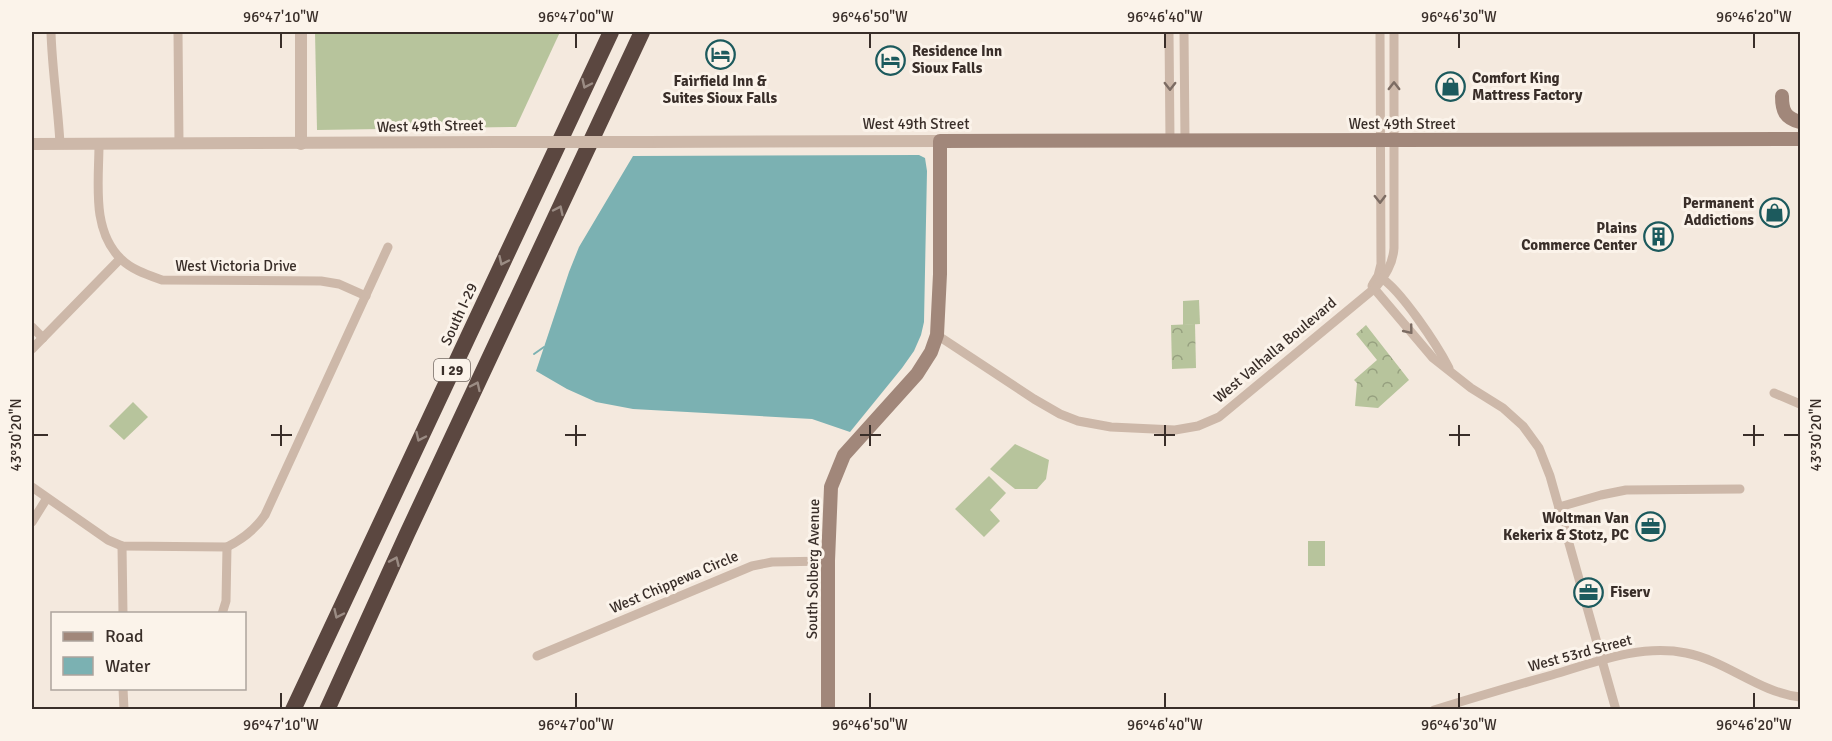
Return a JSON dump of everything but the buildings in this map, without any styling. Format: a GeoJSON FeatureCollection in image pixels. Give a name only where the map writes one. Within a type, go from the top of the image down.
{"type":"FeatureCollection","features":[{"type":"Feature","properties":{"kind":"highway","name":"South I-29"},"geometry":{"type":"LineString","coordinates":[[293,710],[611,32]]}},
{"type":"Feature","properties":{"kind":"highway","name":"I 29"},"geometry":{"type":"LineString","coordinates":[[327,710],[414,518],[642,32]]}},
{"type":"Feature","properties":{"kind":"main road"},"geometry":{"type":"LineString","coordinates":[[1782,96],[1784,113],[1790,119],[1800,122]]}},
{"type":"Feature","properties":{"kind":"main road","name":"West 49th Street"},"geometry":{"type":"LineString","coordinates":[[940,141],[1800,139]]}},
{"type":"Feature","properties":{"kind":"main road","name":"South Solberg Avenue"},"geometry":{"type":"LineString","coordinates":[[828,710],[828,561],[831,487],[840,462],[853,442],[917,374],[931,352],[937,335],[940,274],[940,141]]}},
{"type":"Feature","properties":{"kind":"street"},"geometry":{"type":"LineString","coordinates":[[51,32],[60,144]]}},
{"type":"Feature","properties":{"kind":"street"},"geometry":{"type":"LineString","coordinates":[[178,32],[179,144]]}},
{"type":"Feature","properties":{"kind":"street"},"geometry":{"type":"LineString","coordinates":[[301,32],[301,144]]}},
{"type":"Feature","properties":{"kind":"street"},"geometry":{"type":"LineString","coordinates":[[1169,32],[1170,141]]}},
{"type":"Feature","properties":{"kind":"street"},"geometry":{"type":"LineString","coordinates":[[1184,32],[1185,141]]}},
{"type":"Feature","properties":{"kind":"street"},"geometry":{"type":"LineString","coordinates":[[1380,32],[1387,141]]}},
{"type":"Feature","properties":{"kind":"street"},"geometry":{"type":"LineString","coordinates":[[1387,141],[1394,32]]}},
{"type":"Feature","properties":{"kind":"street","name":"West 49th Street"},"geometry":{"type":"LineString","coordinates":[[32,144],[940,141]]}},
{"type":"Feature","properties":{"kind":"street","name":"West Valhalla Boulevard"},"geometry":{"type":"LineString","coordinates":[[1381,277],[1387,141]]}},
{"type":"Feature","properties":{"kind":"street","name":"West Valhalla Boulevard"},"geometry":{"type":"LineString","coordinates":[[937,335],[1034,399],[1078,421],[1111,427],[1186,429],[1208,423],[1228,410],[1371,289],[1391,265],[1394,248],[1387,141]]}},
{"type":"Feature","properties":{"kind":"street","name":"West Victoria Drive"},"geometry":{"type":"LineString","coordinates":[[99,144],[99,211],[103,232],[120,259],[140,272],[162,280],[321,281],[339,284],[366,296]]}},
{"type":"Feature","properties":{"kind":"street"},"geometry":{"type":"LineString","coordinates":[[32,487],[108,540],[122,546],[227,547],[248,534],[265,514],[388,247]]}},
{"type":"Feature","properties":{"kind":"street"},"geometry":{"type":"LineString","coordinates":[[32,349],[120,259]]}},
{"type":"Feature","properties":{"kind":"street"},"geometry":{"type":"LineString","coordinates":[[1381,277],[1434,342],[1450,370]]}},
{"type":"Feature","properties":{"kind":"street"},"geometry":{"type":"LineString","coordinates":[[1371,289],[1425,351],[1471,388],[1514,417],[1532,437],[1544,460],[1559,507],[1616,710]]}},
{"type":"Feature","properties":{"kind":"street"},"geometry":{"type":"LineString","coordinates":[[32,327],[43,338]]}},
{"type":"Feature","properties":{"kind":"street"},"geometry":{"type":"LineString","coordinates":[[1774,393],[1800,404]]}},
{"type":"Feature","properties":{"kind":"street"},"geometry":{"type":"LineString","coordinates":[[1559,507],[1626,490],[1740,489]]}},
{"type":"Feature","properties":{"kind":"street"},"geometry":{"type":"LineString","coordinates":[[32,522],[47,498]]}},
{"type":"Feature","properties":{"kind":"street"},"geometry":{"type":"LineString","coordinates":[[122,546],[123,612]]}},
{"type":"Feature","properties":{"kind":"street"},"geometry":{"type":"LineString","coordinates":[[223,612],[226,601],[227,547]]}},
{"type":"Feature","properties":{"kind":"street","name":"West Chippewa Circle"},"geometry":{"type":"LineString","coordinates":[[537,656],[752,566],[772,562],[828,561]]}},
{"type":"Feature","properties":{"kind":"street","name":"West 53rd Street"},"geometry":{"type":"LineString","coordinates":[[1434,710],[1603,660],[1653,650],[1689,654],[1729,670],[1778,694],[1800,698]]}},
{"type":"Feature","properties":{"kind":"street"},"geometry":{"type":"LineString","coordinates":[[123,690],[124,710]]}},
{"type":"Feature","properties":{"kind":"green space"},"geometry":{"type":"Polygon","coordinates":[[[315,32],[560,32],[516,127],[317,130],[315,32]]]}},
{"type":"Feature","properties":{"kind":"green space"},"geometry":{"type":"Polygon","coordinates":[[[1199,300],[1200,324],[1183,325],[1183,301],[1199,300]]]}},
{"type":"Feature","properties":{"kind":"green space"},"geometry":{"type":"Polygon","coordinates":[[[1195,324],[1196,368],[1172,369],[1171,325],[1195,324]]]}},
{"type":"Feature","properties":{"kind":"green space"},"geometry":{"type":"Polygon","coordinates":[[[1366,325],[1409,380],[1378,408],[1355,406],[1357,383],[1354,380],[1377,360],[1356,334],[1366,325]]]}},
{"type":"Feature","properties":{"kind":"green space"},"geometry":{"type":"Polygon","coordinates":[[[133,402],[148,417],[124,440],[109,426],[133,402]]]}},
{"type":"Feature","properties":{"kind":"green space"},"geometry":{"type":"Polygon","coordinates":[[[1015,444],[1049,460],[1046,479],[1037,489],[1015,489],[990,469],[1015,444]]]}},
{"type":"Feature","properties":{"kind":"green space"},"geometry":{"type":"Polygon","coordinates":[[[989,476],[1006,493],[990,510],[1000,521],[984,537],[955,509],[989,476]]]}},
{"type":"Feature","properties":{"kind":"green space"},"geometry":{"type":"Polygon","coordinates":[[[1308,541],[1325,541],[1325,566],[1308,566],[1308,541]]]}},
{"type":"Feature","properties":{"kind":"water"},"geometry":{"type":"Polygon","coordinates":[[[919,155],[925,158],[927,171],[924,322],[921,335],[914,351],[902,368],[850,432],[812,419],[633,409],[596,402],[536,371],[579,247],[633,156],[919,155]]]}},
{"type":"Feature","properties":{"kind":"waterway"},"geometry":{"type":"LineString","coordinates":[[534,354],[544,347]]}},
{"type":"Feature","properties":{"kind":"place","name":"Fairfield Inn & Suites Sioux Falls"},"geometry":{"type":"Point","coordinates":[720,54]}},
{"type":"Feature","properties":{"kind":"place","name":"Residence Inn Sioux Falls"},"geometry":{"type":"Point","coordinates":[891,60]}},
{"type":"Feature","properties":{"kind":"place","name":"Comfort King Mattress Factory"},"geometry":{"type":"Point","coordinates":[1451,87]}},
{"type":"Feature","properties":{"kind":"place","name":"Permanent Addictions"},"geometry":{"type":"Point","coordinates":[1775,212]}},
{"type":"Feature","properties":{"kind":"place","name":"Plains Commerce Center"},"geometry":{"type":"Point","coordinates":[1658,237]}},
{"type":"Feature","properties":{"kind":"place","name":"Woltman Van Kekerix & Stotz, PC"},"geometry":{"type":"Point","coordinates":[1650,527]}},
{"type":"Feature","properties":{"kind":"place","name":"Fiserv"},"geometry":{"type":"Point","coordinates":[1589,592]}}]}
